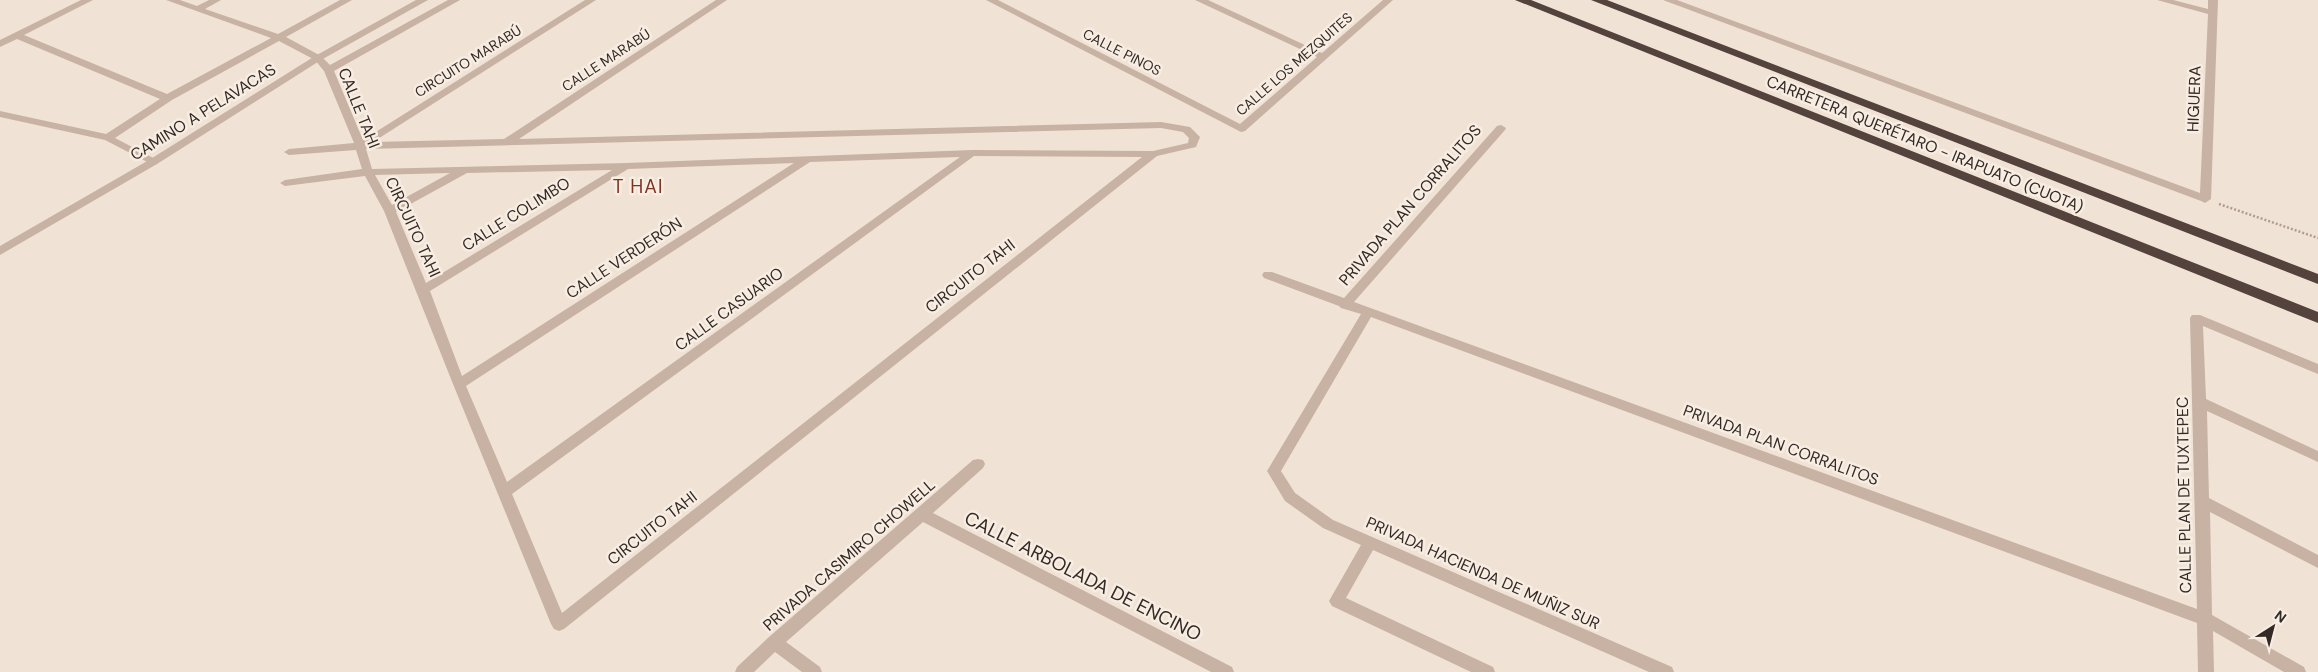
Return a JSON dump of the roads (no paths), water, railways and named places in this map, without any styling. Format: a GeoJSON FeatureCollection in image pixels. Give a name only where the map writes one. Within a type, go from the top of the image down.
{"type":"FeatureCollection","features":[{"type":"Feature","properties":{"kind":"highway","name":"CARRETERA QUERÉTARO - IRAPUATO (CUOTA)"},"geometry":{"type":"LineString","coordinates":[[1521,0],[2318,320]]}},
{"type":"Feature","properties":{"kind":"highway","name":"CARRETERA QUERÉTARO - IRAPUATO (CUOTA)"},"geometry":{"type":"LineString","coordinates":[[1598,0],[2318,277]]}},
{"type":"Feature","properties":{"kind":"street"},"geometry":{"type":"LineString","coordinates":[[0,44],[88,0]]}},
{"type":"Feature","properties":{"kind":"street","name":"CALLE TAHI"},"geometry":{"type":"LineString","coordinates":[[171,0],[279,37],[318,58],[329,70],[360,146],[368,172]]}},
{"type":"Feature","properties":{"kind":"street"},"geometry":{"type":"LineString","coordinates":[[198,10],[216,0]]}},
{"type":"Feature","properties":{"kind":"street"},"geometry":{"type":"LineString","coordinates":[[108,138],[168,98],[347,0]]}},
{"type":"Feature","properties":{"kind":"street","name":"CAMINO A PELAVACAS"},"geometry":{"type":"LineString","coordinates":[[0,251],[153,162],[318,58],[423,0]]}},
{"type":"Feature","properties":{"kind":"street"},"geometry":{"type":"LineString","coordinates":[[329,70],[455,0]]}},
{"type":"Feature","properties":{"kind":"street","name":"CIRCUITO MARABÚ"},"geometry":{"type":"LineString","coordinates":[[360,146],[591,0]]}},
{"type":"Feature","properties":{"kind":"street","name":"CALLE MARABÚ"},"geometry":{"type":"LineString","coordinates":[[506,143],[722,0]]}},
{"type":"Feature","properties":{"kind":"street","name":"CALLE PINOS"},"geometry":{"type":"LineString","coordinates":[[991,0],[1241,129]]}},
{"type":"Feature","properties":{"kind":"street"},"geometry":{"type":"LineString","coordinates":[[1200,0],[1324,56]]}},
{"type":"Feature","properties":{"kind":"street","name":"CALLE LOS MEZQUITES"},"geometry":{"type":"LineString","coordinates":[[1241,129],[1388,0]]}},
{"type":"Feature","properties":{"kind":"street","name":"HIGUERA"},"geometry":{"type":"LineString","coordinates":[[1668,0],[2205,200],[2213,0]]}},
{"type":"Feature","properties":{"kind":"street"},"geometry":{"type":"LineString","coordinates":[[2162,0],[2213,13]]}},
{"type":"Feature","properties":{"kind":"street"},"geometry":{"type":"LineString","coordinates":[[15,35],[168,98]]}},
{"type":"Feature","properties":{"kind":"street"},"geometry":{"type":"LineString","coordinates":[[0,114],[108,138],[153,162]]}},
{"type":"Feature","properties":{"kind":"street","name":"CIRCUITO TAHI"},"geometry":{"type":"LineString","coordinates":[[285,183],[368,172],[626,166],[972,152],[1152,154],[1192,145],[1195,137],[1186,128],[1161,125],[360,146],[289,152]]}},
{"type":"Feature","properties":{"kind":"street","name":"PRIVADA PLAN CORRALITOS"},"geometry":{"type":"LineString","coordinates":[[1346,304],[1500,128]]}},
{"type":"Feature","properties":{"kind":"street","name":"CALLE CASUARIO"},"geometry":{"type":"LineString","coordinates":[[504,492],[972,152]]}},
{"type":"Feature","properties":{"kind":"street","name":"CIRCUITO TAHI"},"geometry":{"type":"LineString","coordinates":[[368,172],[390,212],[423,290],[459,384],[558,624],[1152,154]]}},
{"type":"Feature","properties":{"kind":"street","name":"CALLE VERDERÓN"},"geometry":{"type":"LineString","coordinates":[[459,384],[806,160]]}},
{"type":"Feature","properties":{"kind":"street","name":"CALLE COLIMBO"},"geometry":{"type":"LineString","coordinates":[[423,290],[626,166]]}},
{"type":"Feature","properties":{"kind":"street"},"geometry":{"type":"LineString","coordinates":[[390,212],[465,169]]}},
{"type":"Feature","properties":{"kind":"street","name":"PRIVADA PLAN CORRALITOS"},"geometry":{"type":"LineString","coordinates":[[1268,275],[2205,619],[2298,672]]}},
{"type":"Feature","properties":{"kind":"street","name":"PRIVADA HACIENDA DE MUÑIZ SUR"},"geometry":{"type":"LineString","coordinates":[[1368,312],[1274,471],[1290,497],[1328,524],[1666,672]]}},
{"type":"Feature","properties":{"kind":"street","name":"CALLE PLAN DE TUXTEPEC"},"geometry":{"type":"LineString","coordinates":[[2206,672],[2200,402],[2196,318],[2318,369]]}},
{"type":"Feature","properties":{"kind":"street"},"geometry":{"type":"LineString","coordinates":[[2200,402],[2318,457]]}},
{"type":"Feature","properties":{"kind":"street","name":"PRIVADA CASIMIRO CHOWELL"},"geometry":{"type":"LineString","coordinates":[[743,672],[774,642],[923,515],[978,464]]}},
{"type":"Feature","properties":{"kind":"street"},"geometry":{"type":"LineString","coordinates":[[2202,501],[2318,562]]}},
{"type":"Feature","properties":{"kind":"street","name":"CALLE ARBOLADA DE ENCINO"},"geometry":{"type":"LineString","coordinates":[[923,515],[1226,672]]}},
{"type":"Feature","properties":{"kind":"street"},"geometry":{"type":"LineString","coordinates":[[1370,542],[1337,601],[1487,672]]}},
{"type":"Feature","properties":{"kind":"street"},"geometry":{"type":"LineString","coordinates":[[774,642],[814,672]]}},
{"type":"Feature","properties":{"kind":"district","name":"T HAI"},"geometry":{"type":"Point","coordinates":[638,186]}}]}
